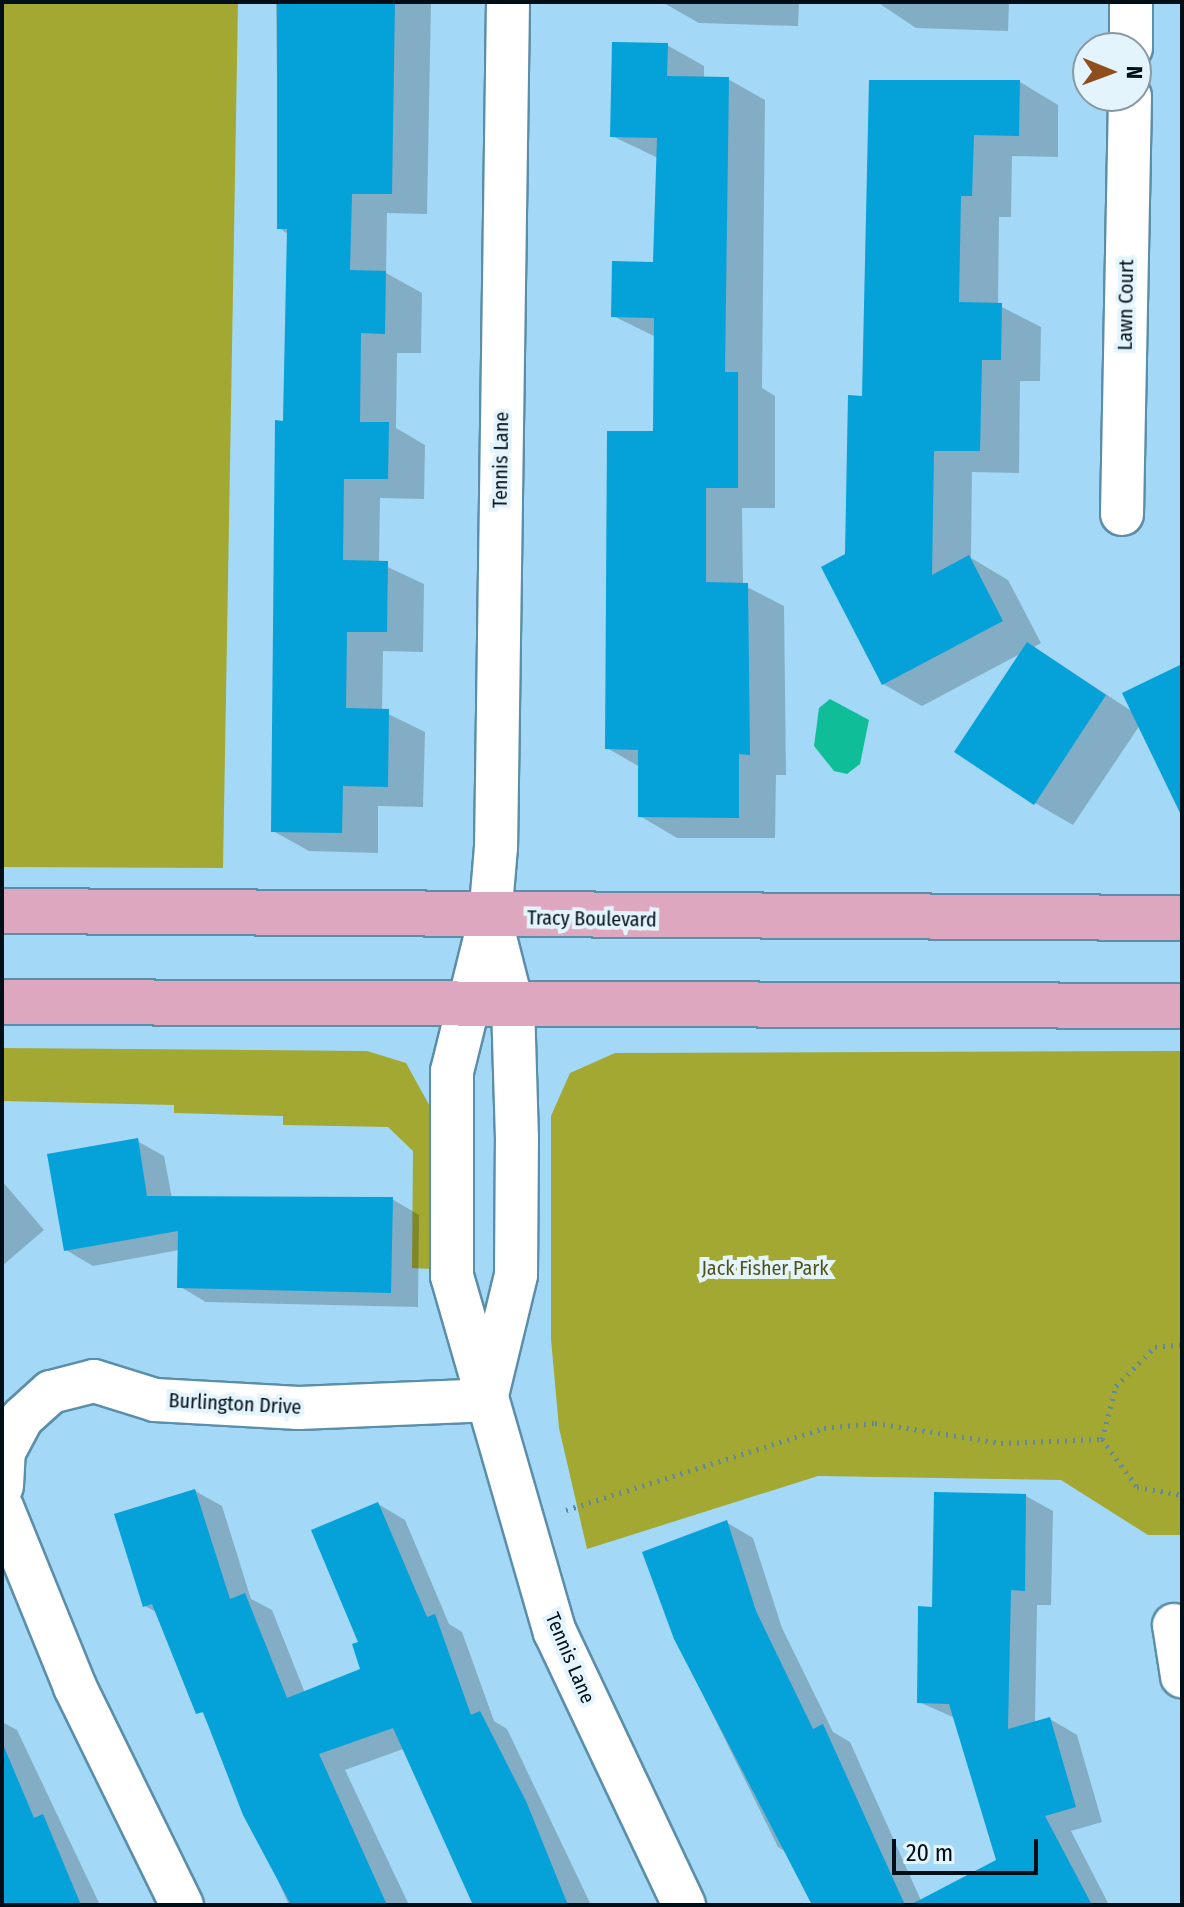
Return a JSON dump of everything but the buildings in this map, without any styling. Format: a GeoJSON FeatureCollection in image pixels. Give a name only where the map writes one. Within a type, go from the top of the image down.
{"type":"FeatureCollection","features":[{"type":"Feature","properties":{"kind":"main road","name":"Tracy Boulevard"},"geometry":{"type":"LineString","coordinates":[[2,911],[490,918],[1182,918]]}},
{"type":"Feature","properties":{"kind":"main road"},"geometry":{"type":"LineString","coordinates":[[2,1002],[513,1008],[1182,1006]]}},
{"type":"Feature","properties":{"kind":"street","name":"Tennis Lane"},"geometry":{"type":"LineString","coordinates":[[486,1400],[516,1275],[513,1008],[490,918],[508,2]]}},
{"type":"Feature","properties":{"kind":"street"},"geometry":{"type":"LineString","coordinates":[[1131,2],[1131,32]]}},
{"type":"Feature","properties":{"kind":"street","name":"Lawn Court"},"geometry":{"type":"LineString","coordinates":[[1122,514],[1130,112]]}},
{"type":"Feature","properties":{"kind":"street","name":"Tennis Lane"},"geometry":{"type":"LineString","coordinates":[[490,918],[462,1007],[452,1071],[452,1276],[555,1632],[684,1905]]}},
{"type":"Feature","properties":{"kind":"street","name":"Burlington Drive"},"geometry":{"type":"LineString","coordinates":[[2,1486],[4,1452],[22,1418],[51,1392],[94,1381],[155,1400],[299,1408],[486,1400]]}},
{"type":"Feature","properties":{"kind":"street"},"geometry":{"type":"LineString","coordinates":[[2,1507],[75,1687],[182,1905]]}},
{"type":"Feature","properties":{"kind":"street"},"geometry":{"type":"LineString","coordinates":[[1174,1625],[1182,1676]]}},
{"type":"Feature","properties":{"kind":"path"},"geometry":{"type":"LineString","coordinates":[[1102,1439],[1116,1386],[1155,1347],[1182,1344]]}},
{"type":"Feature","properties":{"kind":"path"},"geometry":{"type":"LineString","coordinates":[[573,1508],[824,1428],[875,1423],[1001,1443],[1102,1439]]}},
{"type":"Feature","properties":{"kind":"path"},"geometry":{"type":"LineString","coordinates":[[1102,1439],[1137,1487],[1182,1495]]}},
{"type":"Feature","properties":{"kind":"green space"},"geometry":{"type":"Polygon","coordinates":[[[2,2],[238,2],[223,868],[2,867],[2,2]]]}},
{"type":"Feature","properties":{"kind":"green space"},"geometry":{"type":"Polygon","coordinates":[[[2,1048],[367,1051],[406,1063],[433,1112],[432,1269],[412,1268],[413,1151],[388,1127],[283,1125],[283,1116],[174,1113],[174,1105],[2,1101],[2,1048]]]}},
{"type":"Feature","properties":{"kind":"green space","name":"Jack Fisher Park"},"geometry":{"type":"Polygon","coordinates":[[[1182,1051],[1182,1535],[1148,1535],[1061,1480],[818,1476],[587,1549],[559,1428],[551,1339],[551,1116],[570,1073],[615,1053],[1182,1051]]]}},
{"type":"Feature","properties":{"kind":"shaded area"},"geometry":{"type":"Polygon","coordinates":[[[830,699],[869,720],[860,764],[847,774],[834,771],[814,746],[819,708],[830,699]]]}}]}
